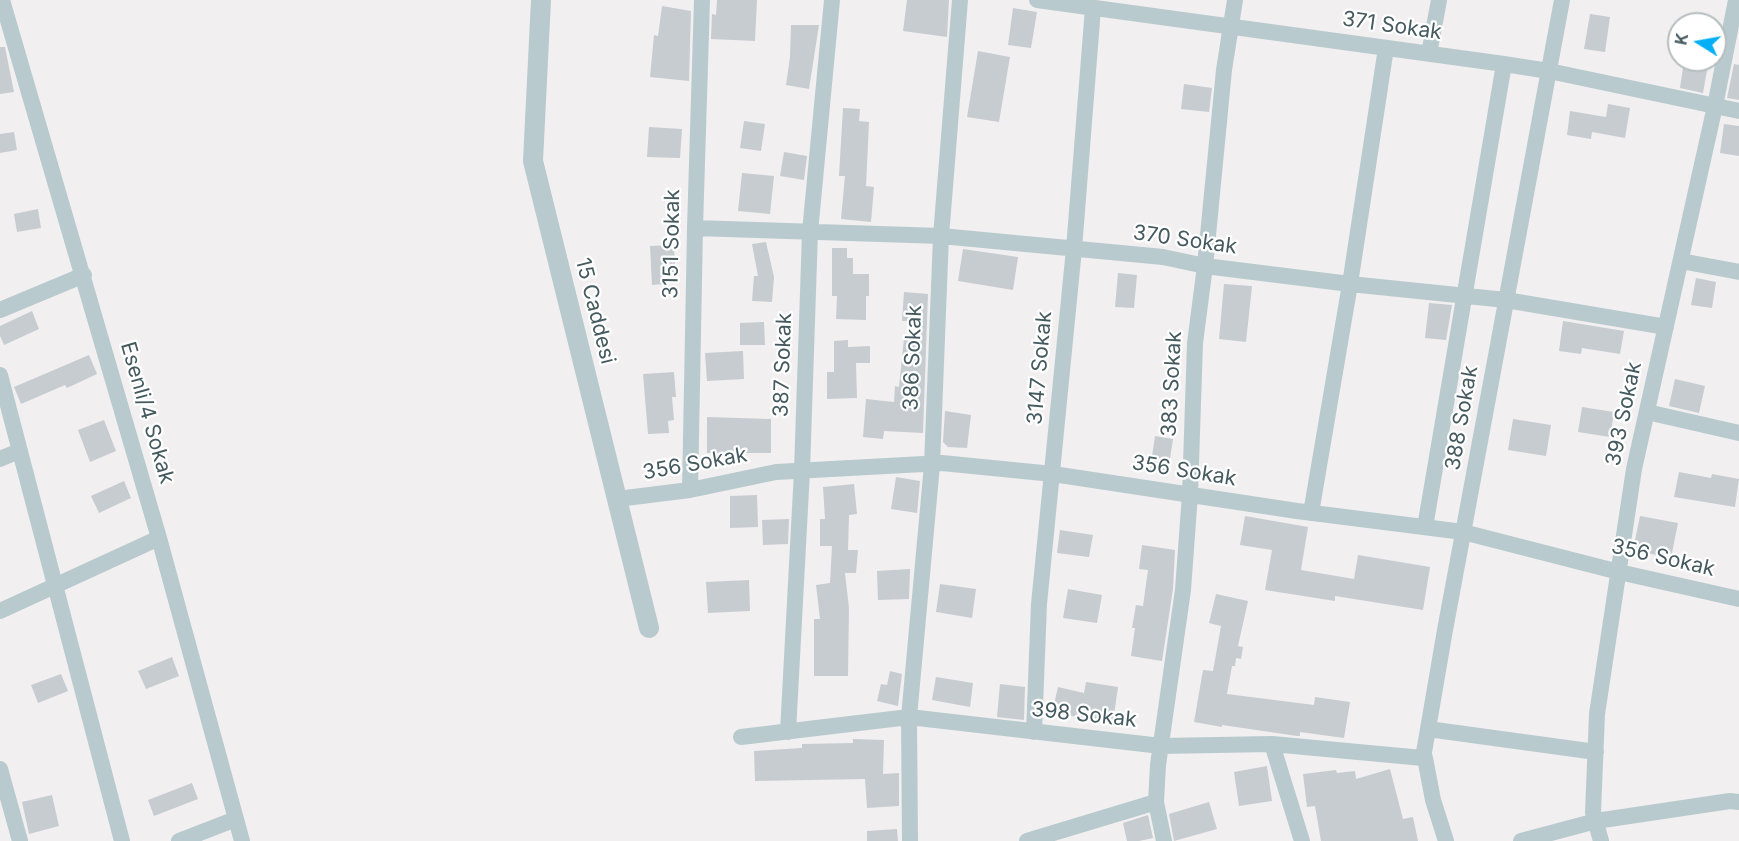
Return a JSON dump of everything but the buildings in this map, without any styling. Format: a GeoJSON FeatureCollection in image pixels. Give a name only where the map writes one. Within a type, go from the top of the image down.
{"type":"FeatureCollection","features":[{"type":"Feature","properties":{"kind":"street","name":"Esenli/4 Sokak"},"geometry":{"type":"LineString","coordinates":[[2,0],[84,275],[242,841]]}},
{"type":"Feature","properties":{"kind":"street","name":"15 Caddesi"},"geometry":{"type":"LineString","coordinates":[[541,0],[533,161],[649,628]]}},
{"type":"Feature","properties":{"kind":"street","name":"3151 Sokak"},"geometry":{"type":"LineString","coordinates":[[690,490],[694,228],[702,0]]}},
{"type":"Feature","properties":{"kind":"street","name":"387 Sokak"},"geometry":{"type":"LineString","coordinates":[[788,732],[802,471],[810,232],[832,0]]}},
{"type":"Feature","properties":{"kind":"street","name":"386 Sokak"},"geometry":{"type":"LineString","coordinates":[[910,841],[909,717],[932,465],[941,236],[960,0]]}},
{"type":"Feature","properties":{"kind":"street","name":"371 Sokak"},"geometry":{"type":"LineString","coordinates":[[1037,0],[1504,64],[1739,111]]}},
{"type":"Feature","properties":{"kind":"street","name":"383 Sokak"},"geometry":{"type":"LineString","coordinates":[[1164,841],[1156,802],[1161,746],[1183,590],[1190,494],[1195,343],[1205,266],[1224,70],[1235,0]]}},
{"type":"Feature","properties":{"kind":"street"},"geometry":{"type":"LineString","coordinates":[[1429,54],[1439,0]]}},
{"type":"Feature","properties":{"kind":"street","name":"388 Sokak"},"geometry":{"type":"LineString","coordinates":[[1446,841],[1423,758],[1562,0]]}},
{"type":"Feature","properties":{"kind":"street","name":"393 Sokak"},"geometry":{"type":"LineString","coordinates":[[1601,841],[1593,812],[1597,714],[1634,469],[1715,106],[1736,0]]}},
{"type":"Feature","properties":{"kind":"street","name":"3147 Sokak"},"geometry":{"type":"LineString","coordinates":[[1034,732],[1040,604],[1074,249],[1093,8]]}},
{"type":"Feature","properties":{"kind":"street"},"geometry":{"type":"LineString","coordinates":[[1311,513],[1350,284],[1386,48]]}},
{"type":"Feature","properties":{"kind":"street"},"geometry":{"type":"LineString","coordinates":[[1425,527],[1504,64]]}},
{"type":"Feature","properties":{"kind":"street","name":"370 Sokak"},"geometry":{"type":"LineString","coordinates":[[694,228],[941,236],[1164,257],[1205,266],[1350,284],[1464,294],[1666,327]]}},
{"type":"Feature","properties":{"kind":"street"},"geometry":{"type":"LineString","coordinates":[[1681,261],[1739,272]]}},
{"type":"Feature","properties":{"kind":"street"},"geometry":{"type":"LineString","coordinates":[[0,310],[84,275]]}},
{"type":"Feature","properties":{"kind":"street"},"geometry":{"type":"LineString","coordinates":[[0,375],[122,841]]}},
{"type":"Feature","properties":{"kind":"street"},"geometry":{"type":"LineString","coordinates":[[1647,412],[1739,433]]}},
{"type":"Feature","properties":{"kind":"street"},"geometry":{"type":"LineString","coordinates":[[0,459],[20,451]]}},
{"type":"Feature","properties":{"kind":"street","name":"356 Sokak"},"geometry":{"type":"LineString","coordinates":[[617,499],[690,490],[776,472],[942,463],[1053,474],[1311,513],[1463,532],[1619,572],[1739,599]]}},
{"type":"Feature","properties":{"kind":"street"},"geometry":{"type":"LineString","coordinates":[[0,611],[159,538]]}},
{"type":"Feature","properties":{"kind":"street","name":"398 Sokak"},"geometry":{"type":"LineString","coordinates":[[741,737],[909,717],[1161,746],[1272,744],[1423,758]]}},
{"type":"Feature","properties":{"kind":"street"},"geometry":{"type":"LineString","coordinates":[[1428,729],[1596,752]]}},
{"type":"Feature","properties":{"kind":"street"},"geometry":{"type":"LineString","coordinates":[[1272,744],[1302,841]]}},
{"type":"Feature","properties":{"kind":"street"},"geometry":{"type":"LineString","coordinates":[[0,769],[20,841]]}},
{"type":"Feature","properties":{"kind":"street"},"geometry":{"type":"LineString","coordinates":[[1521,841],[1596,821],[1730,801],[1739,802]]}},
{"type":"Feature","properties":{"kind":"street"},"geometry":{"type":"LineString","coordinates":[[1027,841],[1156,802]]}},
{"type":"Feature","properties":{"kind":"street"},"geometry":{"type":"LineString","coordinates":[[179,841],[236,819]]}}]}
